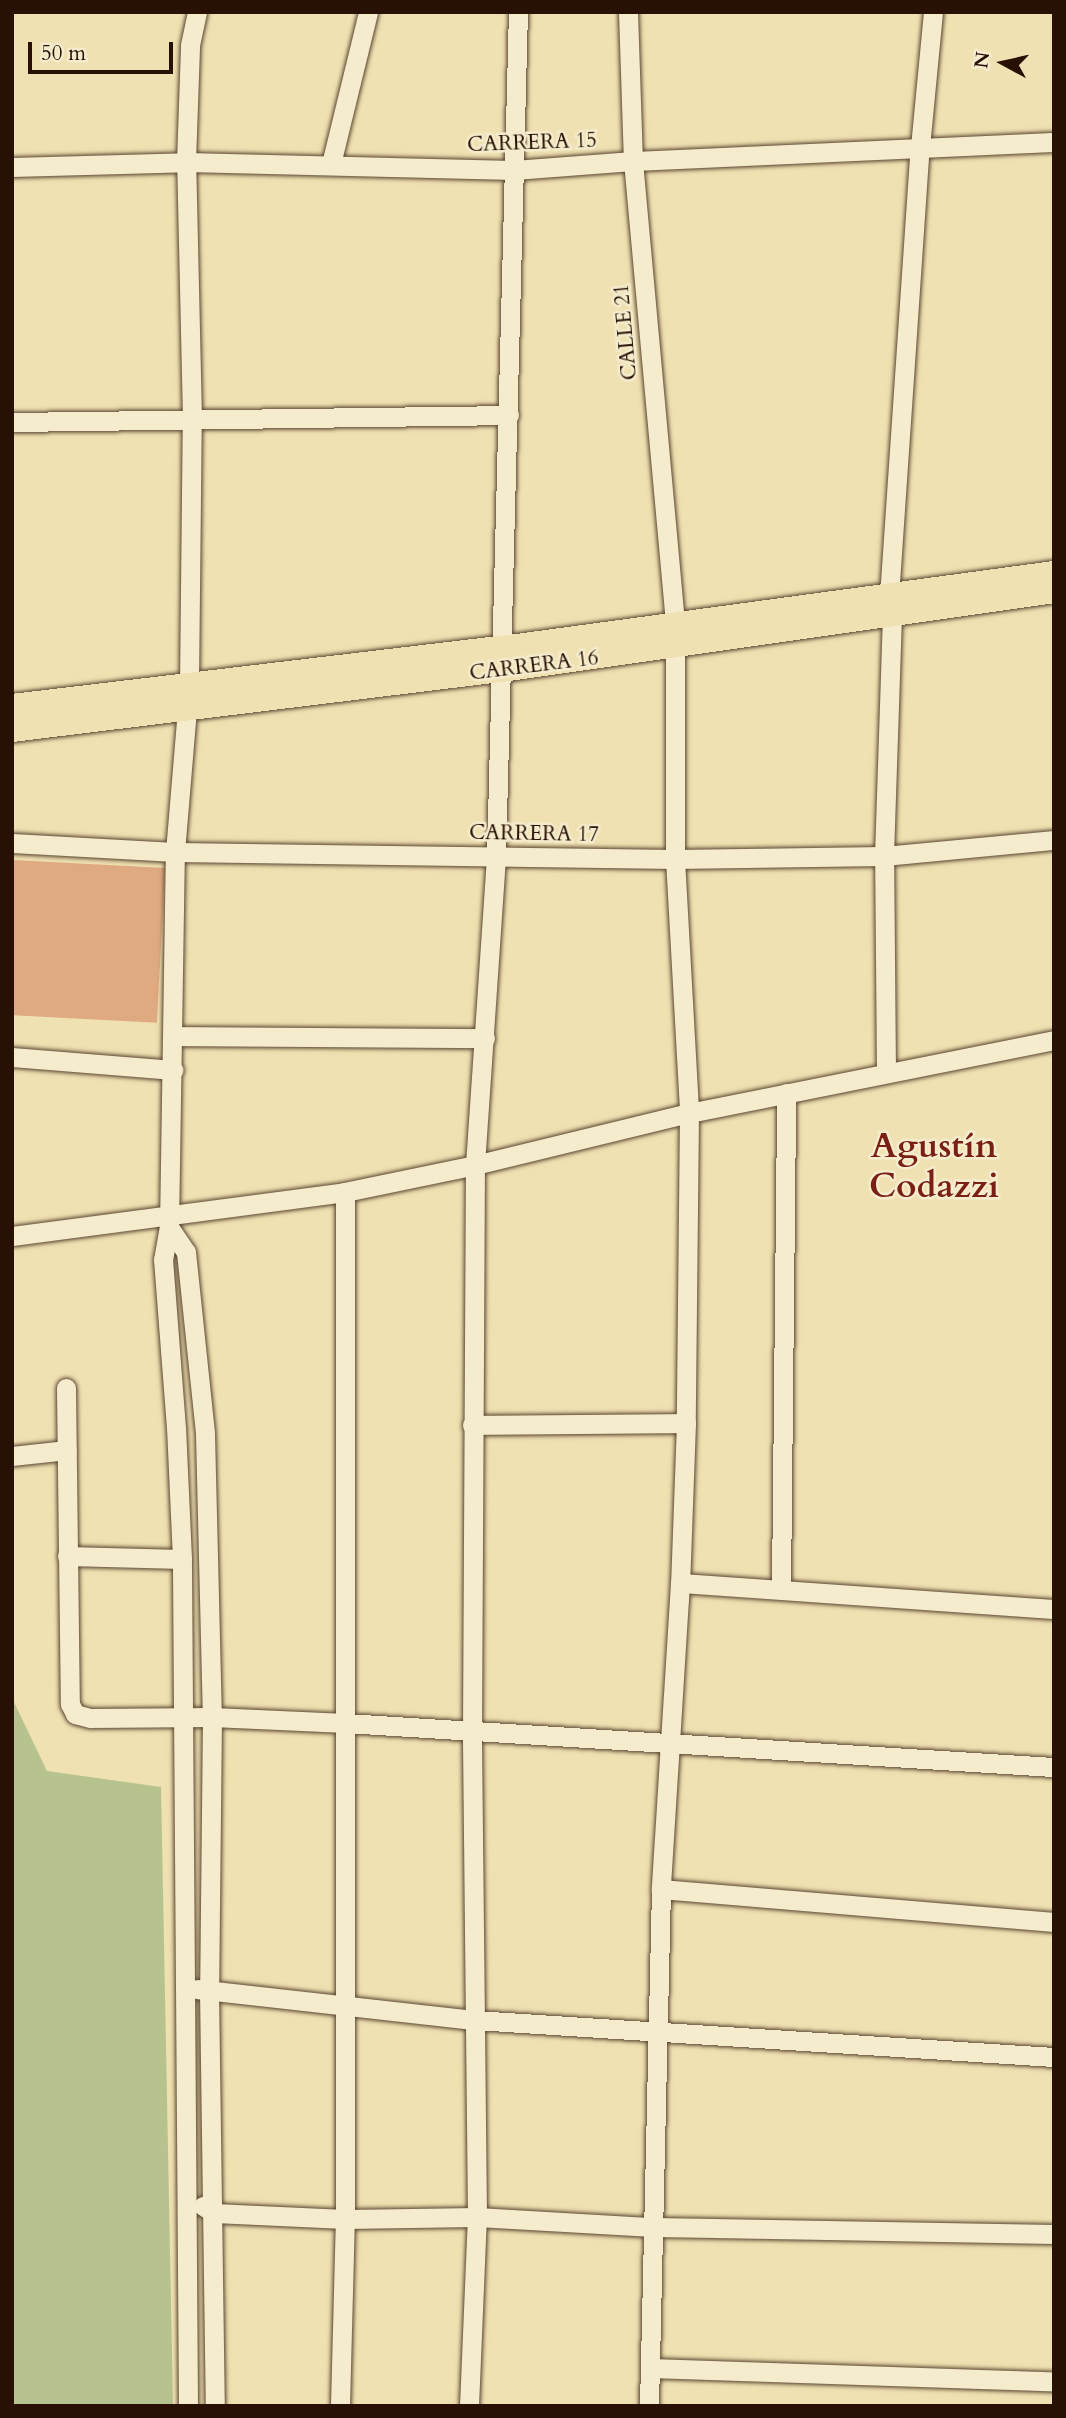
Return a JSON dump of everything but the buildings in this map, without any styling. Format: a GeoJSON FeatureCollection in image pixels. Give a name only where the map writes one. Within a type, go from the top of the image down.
{"type":"FeatureCollection","features":[{"type":"Feature","properties":{"kind":"main road","name":"CARRERA 16"},"geometry":{"type":"LineString","coordinates":[[891,606],[1054,573]]}},
{"type":"Feature","properties":{"kind":"main road","name":"CARRERA 16"},"geometry":{"type":"LineString","coordinates":[[12,730],[188,697],[502,659],[891,606],[1054,591]]}},
{"type":"Feature","properties":{"kind":"main road","name":"CARRERA 16"},"geometry":{"type":"LineString","coordinates":[[12,706],[188,697]]}},
{"type":"Feature","properties":{"kind":"street"},"geometry":{"type":"LineString","coordinates":[[188,2406],[182,1559],[163,1260],[169,1220],[175,852],[188,697],[192,419],[186,162],[190,45],[197,12]]}},
{"type":"Feature","properties":{"kind":"street"},"geometry":{"type":"LineString","coordinates":[[331,164],[368,12]]}},
{"type":"Feature","properties":{"kind":"street"},"geometry":{"type":"LineString","coordinates":[[469,2406],[477,2217],[472,1732],[475,1165],[496,856],[518,12]]}},
{"type":"Feature","properties":{"kind":"street","name":"CALLE 21"},"geometry":{"type":"LineString","coordinates":[[628,12],[633,161],[676,636],[675,859],[689,1113],[686,1423],[680,1583],[661,1889],[652,2368],[649,2406]]}},
{"type":"Feature","properties":{"kind":"street"},"geometry":{"type":"LineString","coordinates":[[886,1073],[884,856],[891,606],[920,147],[933,12]]}},
{"type":"Feature","properties":{"kind":"street","name":"CARRERA 15"},"geometry":{"type":"LineString","coordinates":[[12,167],[186,162],[514,170],[633,161],[1054,142]]}},
{"type":"Feature","properties":{"kind":"street"},"geometry":{"type":"LineString","coordinates":[[12,422],[509,415]]}},
{"type":"Feature","properties":{"kind":"street","name":"CARRERA 17"},"geometry":{"type":"LineString","coordinates":[[12,843],[175,852],[675,859],[884,856],[1054,840]]}},
{"type":"Feature","properties":{"kind":"street"},"geometry":{"type":"LineString","coordinates":[[174,1036],[485,1038]]}},
{"type":"Feature","properties":{"kind":"street"},"geometry":{"type":"LineString","coordinates":[[12,1236],[169,1220],[345,1192],[475,1165],[689,1113],[1054,1041]]}},
{"type":"Feature","properties":{"kind":"street"},"geometry":{"type":"LineString","coordinates":[[12,1057],[173,1070]]}},
{"type":"Feature","properties":{"kind":"street"},"geometry":{"type":"LineString","coordinates":[[781,1588],[786,1093]]}},
{"type":"Feature","properties":{"kind":"street"},"geometry":{"type":"LineString","coordinates":[[340,2406],[345,2219],[345,1192]]}},
{"type":"Feature","properties":{"kind":"street"},"geometry":{"type":"LineString","coordinates":[[169,1220],[186,1252],[205,1434],[212,1717],[209,1990],[215,2406]]}},
{"type":"Feature","properties":{"kind":"street"},"geometry":{"type":"LineString","coordinates":[[66,1388],[70,1704],[75,1714],[90,1718],[212,1717],[346,1723],[1054,1767]]}},
{"type":"Feature","properties":{"kind":"street"},"geometry":{"type":"LineString","coordinates":[[472,1425],[686,1423]]}},
{"type":"Feature","properties":{"kind":"street"},"geometry":{"type":"LineString","coordinates":[[12,1456],[67,1450]]}},
{"type":"Feature","properties":{"kind":"street"},"geometry":{"type":"LineString","coordinates":[[67,1556],[182,1559]]}},
{"type":"Feature","properties":{"kind":"street"},"geometry":{"type":"LineString","coordinates":[[680,1583],[1054,1609]]}},
{"type":"Feature","properties":{"kind":"street"},"geometry":{"type":"LineString","coordinates":[[661,1889],[1054,1923]]}},
{"type":"Feature","properties":{"kind":"street"},"geometry":{"type":"LineString","coordinates":[[184,1989],[475,2020],[1054,2057]]}},
{"type":"Feature","properties":{"kind":"street"},"geometry":{"type":"LineString","coordinates":[[186,2197],[214,2213],[345,2219],[477,2217],[653,2227],[1054,2234]]}},
{"type":"Feature","properties":{"kind":"street"},"geometry":{"type":"LineString","coordinates":[[652,2368],[1054,2381]]}},
{"type":"Feature","properties":{"kind":"green space"},"geometry":{"type":"Polygon","coordinates":[[[12,1698],[47,1771],[161,1787],[173,2406],[12,2406],[12,1698]]]}},
{"type":"Feature","properties":{"kind":"district","name":"Agustín Codazzi"},"geometry":{"type":"Point","coordinates":[934,1166]}}]}
